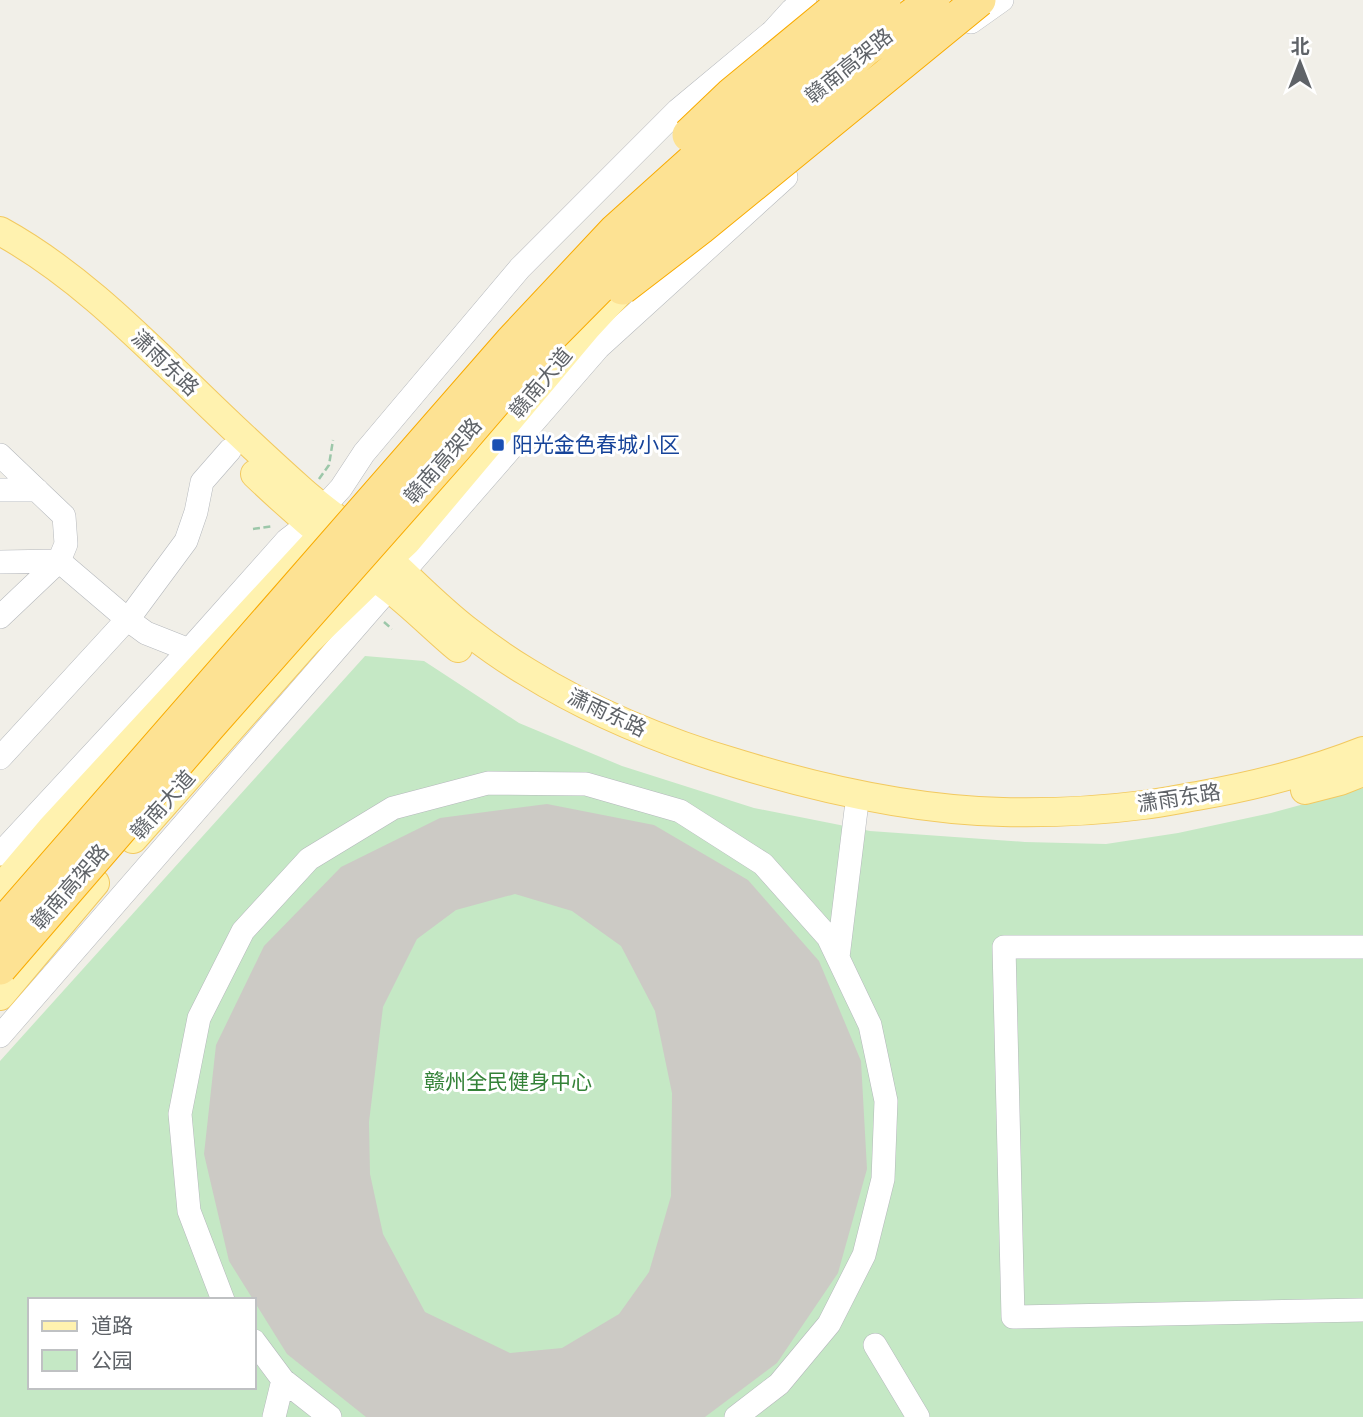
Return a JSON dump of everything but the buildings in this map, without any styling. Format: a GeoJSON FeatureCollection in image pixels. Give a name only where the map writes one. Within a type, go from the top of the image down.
{"type":"FeatureCollection","features":[{"type":"Feature","properties":{"kind":"highway"},"geometry":{"type":"LineString","coordinates":[[522,350],[604,216],[732,94],[846,0]]}},
{"type":"Feature","properties":{"kind":"highway","name":"赣南高架路"},"geometry":{"type":"LineString","coordinates":[[0,968],[454,448],[522,350],[615,231],[763,98],[884,0]]}},
{"type":"Feature","properties":{"kind":"highway","name":"赣南高架路"},"geometry":{"type":"LineString","coordinates":[[0,927],[522,350],[551,336],[647,239],[865,50],[933,0]]}},
{"type":"Feature","properties":{"kind":"highway"},"geometry":{"type":"LineString","coordinates":[[522,350],[700,228],[979,0]]}},
{"type":"Feature","properties":{"kind":"main road"},"geometry":{"type":"LineString","coordinates":[[0,889],[323,521],[537,291],[700,132],[858,0]]}},
{"type":"Feature","properties":{"kind":"main road","name":"赣南大道"},"geometry":{"type":"LineString","coordinates":[[0,996],[106,869],[307,642],[388,574],[407,541],[587,327],[661,245],[824,104],[956,0]]}},
{"type":"Feature","properties":{"kind":"main road","name":"潇雨东路"},"geometry":{"type":"LineString","coordinates":[[0,232],[58,270],[116,316],[243,438],[323,521],[388,574],[526,671],[591,707],[647,732],[706,754],[789,779],[858,795],[925,806],[1000,812],[1072,811],[1144,805],[1240,788],[1332,763],[1363,751]]}},
{"type":"Feature","properties":{"kind":"main road","name":"潇雨东路"},"geometry":{"type":"LineString","coordinates":[[0,252],[107,333],[291,508],[323,521]]}},
{"type":"Feature","properties":{"kind":"main road","name":"潇雨东路"},"geometry":{"type":"LineString","coordinates":[[388,574],[457,648],[517,688],[561,713],[654,754],[787,797],[921,821],[996,827],[1069,827],[1144,823],[1242,807],[1340,781],[1363,772]]}},
{"type":"Feature","properties":{"kind":"street"},"geometry":{"type":"LineString","coordinates":[[0,1036],[388,574],[437,534],[598,347],[842,127],[963,27],[1002,0]]}},
{"type":"Feature","properties":{"kind":"street"},"geometry":{"type":"LineString","coordinates":[[795,3],[800,47]]}},
{"type":"Feature","properties":{"kind":"street"},"geometry":{"type":"LineString","coordinates":[[0,854],[287,540],[323,521],[364,453],[520,268],[678,110],[773,31],[795,3]]}},
{"type":"Feature","properties":{"kind":"street"},"geometry":{"type":"LineString","coordinates":[[0,758],[127,619],[186,541],[202,482],[230,450]]}},
{"type":"Feature","properties":{"kind":"street"},"geometry":{"type":"LineString","coordinates":[[0,454],[64,516],[66,544],[59,561],[0,617]]}},
{"type":"Feature","properties":{"kind":"street"},"geometry":{"type":"LineString","coordinates":[[0,491],[37,489]]}},
{"type":"Feature","properties":{"kind":"street"},"geometry":{"type":"LineString","coordinates":[[0,562],[59,561],[146,633],[189,650]]}},
{"type":"Feature","properties":{"kind":"street"},"geometry":{"type":"LineString","coordinates":[[222,1298],[189,1211],[180,1114],[199,1018],[243,931],[309,859],[393,808],[488,783],[586,784],[680,811],[763,864],[828,937],[870,1025],[886,1101],[883,1179],[864,1255],[829,1324],[779,1384],[736,1417]]}},
{"type":"Feature","properties":{"kind":"street"},"geometry":{"type":"LineString","coordinates":[[838,957],[856,810]]}},
{"type":"Feature","properties":{"kind":"street"},"geometry":{"type":"LineString","coordinates":[[1363,947],[1004,947],[1013,1317],[1363,1310]]}},
{"type":"Feature","properties":{"kind":"street"},"geometry":{"type":"LineString","coordinates":[[256,1344],[283,1380],[330,1417]]}},
{"type":"Feature","properties":{"kind":"street"},"geometry":{"type":"LineString","coordinates":[[875,1345],[918,1417]]}},
{"type":"Feature","properties":{"kind":"street"},"geometry":{"type":"LineString","coordinates":[[274,1417],[283,1380]]}},
{"type":"Feature","properties":{"kind":"path"},"geometry":{"type":"LineString","coordinates":[[323,475],[329,465],[333,440]]}},
{"type":"Feature","properties":{"kind":"path"},"geometry":{"type":"LineString","coordinates":[[253,529],[272,527]]}},
{"type":"Feature","properties":{"kind":"green space","name":"赣州全民健身中心"},"geometry":{"type":"Polygon","coordinates":[[[365,656],[424,661],[519,723],[622,766],[754,808],[870,831],[1025,842],[1106,844],[1178,833],[1271,813],[1363,788],[1363,1417],[0,1417],[0,1061],[365,656]]]}},
{"type":"Feature","properties":{"kind":"place","name":"阳光金色春城小区"},"geometry":{"type":"Point","coordinates":[498,445]}}]}
